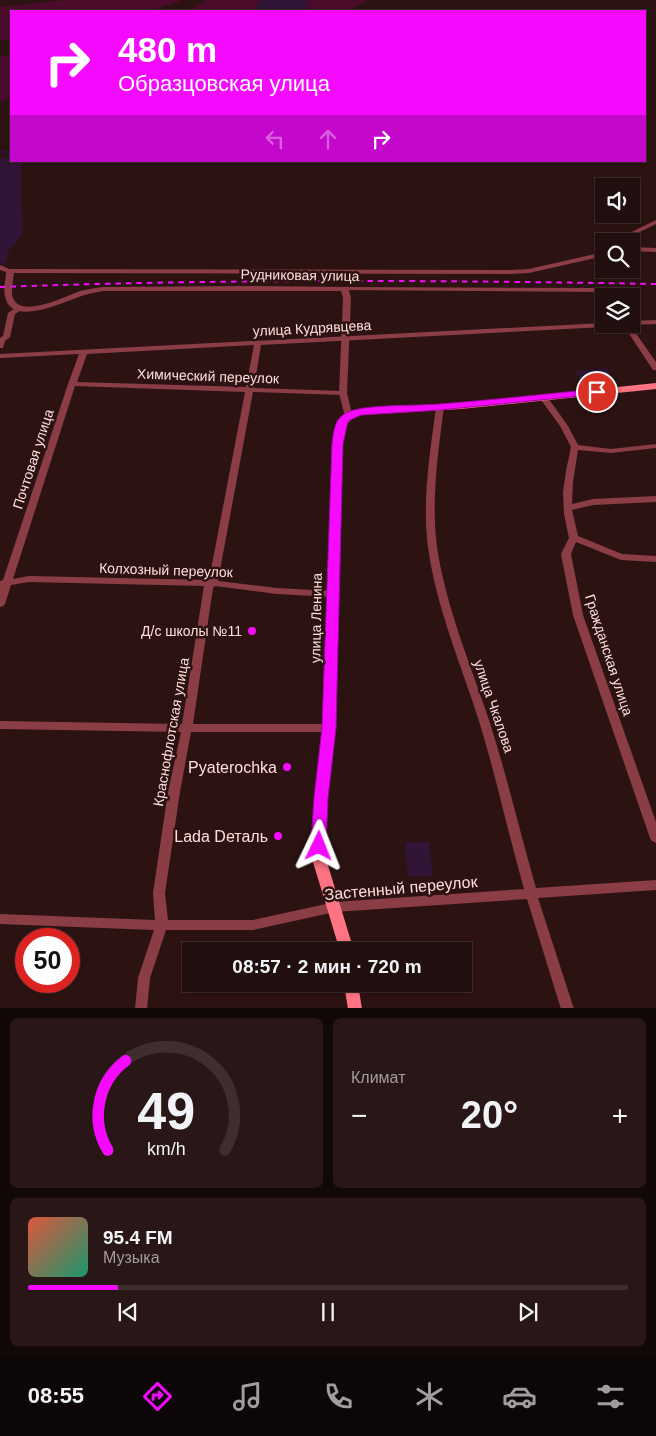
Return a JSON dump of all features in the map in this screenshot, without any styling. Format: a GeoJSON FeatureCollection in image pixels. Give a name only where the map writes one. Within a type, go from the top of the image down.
{"type":"FeatureCollection","features":[{"type":"Feature","properties":{"kind":"main road"},"geometry":{"type":"LineString","coordinates":[[352,414],[656,386]]}},
{"type":"Feature","properties":{"kind":"main road","name":"улица Ленина"},"geometry":{"type":"LineString","coordinates":[[345,942],[325,878],[319,846],[321,798],[329,728],[338,433],[344,419],[352,414]]}},
{"type":"Feature","properties":{"kind":"main road"},"geometry":{"type":"LineString","coordinates":[[353,992],[355,1008]]}},
{"type":"Feature","properties":{"kind":"street"},"geometry":{"type":"LineString","coordinates":[[633,233],[656,222]]}},
{"type":"Feature","properties":{"kind":"street"},"geometry":{"type":"LineString","coordinates":[[640,249],[656,250]]}},
{"type":"Feature","properties":{"kind":"street"},"geometry":{"type":"LineString","coordinates":[[0,267],[10,271],[511,272],[529,271],[595,256]]}},
{"type":"Feature","properties":{"kind":"street"},"geometry":{"type":"LineString","coordinates":[[10,271],[9,288],[11,302],[21,308]]}},
{"type":"Feature","properties":{"kind":"street","name":"Рудниковая улица"},"geometry":{"type":"LineString","coordinates":[[21,308],[40,308],[79,294],[103,289],[595,290]]}},
{"type":"Feature","properties":{"kind":"street"},"geometry":{"type":"LineString","coordinates":[[345,289],[347,298],[343,393],[348,411],[352,414]]}},
{"type":"Feature","properties":{"kind":"street"},"geometry":{"type":"LineString","coordinates":[[0,346],[2,340],[6,337],[12,312],[21,308]]}},
{"type":"Feature","properties":{"kind":"street"},"geometry":{"type":"LineString","coordinates":[[640,323],[656,322]]}},
{"type":"Feature","properties":{"kind":"street","name":"улица Кудрявцева"},"geometry":{"type":"LineString","coordinates":[[0,356],[595,326]]}},
{"type":"Feature","properties":{"kind":"street"},"geometry":{"type":"LineString","coordinates":[[632,333],[656,368]]}},
{"type":"Feature","properties":{"kind":"street","name":"Краснофлотская улица"},"geometry":{"type":"LineString","coordinates":[[141,1008],[144,978],[162,925],[159,893],[174,792],[187,728],[208,587],[213,583],[258,343]]}},
{"type":"Feature","properties":{"kind":"street","name":"Почтовая улица"},"geometry":{"type":"LineString","coordinates":[[0,604],[3,584],[84,352]]}},
{"type":"Feature","properties":{"kind":"street","name":"Химический переулок"},"geometry":{"type":"LineString","coordinates":[[72,384],[343,393]]}},
{"type":"Feature","properties":{"kind":"street"},"geometry":{"type":"LineString","coordinates":[[543,397],[564,426],[575,447],[567,481],[568,520],[574,538],[621,557],[656,559]]}},
{"type":"Feature","properties":{"kind":"street","name":"улица Чкалова"},"geometry":{"type":"LineString","coordinates":[[440,407],[432,464],[433,546],[446,605],[462,658],[485,720],[531,893],[568,1008]]}},
{"type":"Feature","properties":{"kind":"street"},"geometry":{"type":"LineString","coordinates":[[575,447],[611,451],[656,446]]}},
{"type":"Feature","properties":{"kind":"street"},"geometry":{"type":"LineString","coordinates":[[568,508],[593,502],[656,499]]}},
{"type":"Feature","properties":{"kind":"street","name":"Гражданская улица"},"geometry":{"type":"LineString","coordinates":[[574,538],[566,554],[578,614],[656,838]]}},
{"type":"Feature","properties":{"kind":"street","name":"Колхозный переулок"},"geometry":{"type":"LineString","coordinates":[[3,584],[30,580],[213,583],[277,591],[332,594]]}},
{"type":"Feature","properties":{"kind":"street"},"geometry":{"type":"LineString","coordinates":[[0,725],[329,728]]}},
{"type":"Feature","properties":{"kind":"street","name":"Застенный переулок"},"geometry":{"type":"LineString","coordinates":[[0,919],[162,925],[253,925],[335,907],[656,886]]}},
{"type":"Feature","properties":{"kind":"shaded area"},"geometry":{"type":"Polygon","coordinates":[[[66,0],[183,0],[152,10],[10,10],[10,40],[0,40],[0,7],[66,0]]]}},
{"type":"Feature","properties":{"kind":"shaded area"},"geometry":{"type":"Polygon","coordinates":[[[204,0],[262,0],[256,5],[258,8],[254,10],[190,10],[204,0]]]}},
{"type":"Feature","properties":{"kind":"shaded area"},"geometry":{"type":"Polygon","coordinates":[[[262,0],[310,0],[305,5],[312,7],[302,10],[253,10],[257,8],[256,5],[262,0]]]}},
{"type":"Feature","properties":{"kind":"shaded area"},"geometry":{"type":"Polygon","coordinates":[[[310,0],[369,0],[349,10],[305,10],[312,8],[300,6],[307,5],[305,5],[310,0]]]}},
{"type":"Feature","properties":{"kind":"shaded area"},"geometry":{"type":"Polygon","coordinates":[[[10,55],[10,100],[0,101],[0,57],[10,55]]]}},
{"type":"Feature","properties":{"kind":"shaded area"},"geometry":{"type":"Polygon","coordinates":[[[10,149],[10,162],[22,162],[23,234],[9,250],[6,263],[0,264],[0,159],[7,157],[7,153],[0,153],[0,151],[10,149]]]}},
{"type":"Feature","properties":{"kind":"shaded area"},"geometry":{"type":"Polygon","coordinates":[[[607,368],[612,377],[581,380],[575,371],[607,368]]]}},
{"type":"Feature","properties":{"kind":"shaded area"},"geometry":{"type":"Polygon","coordinates":[[[405,842],[429,842],[433,876],[408,876],[405,842]]]}},
{"type":"Feature","properties":{"kind":"railway"},"geometry":{"type":"LineString","coordinates":[[0,287],[328,281],[656,284]]}},
{"type":"Feature","properties":{"kind":"place","name":"Д/с школы №11"},"geometry":{"type":"Point","coordinates":[252,631]}},
{"type":"Feature","properties":{"kind":"place","name":"Pyaterochka"},"geometry":{"type":"Point","coordinates":[287,767]}},
{"type":"Feature","properties":{"kind":"place","name":"Lada Dеталь"},"geometry":{"type":"Point","coordinates":[278,836]}},
{"type":"Feature","properties":{"kind":"route"},"geometry":{"type":"LineString","coordinates":[[319,846],[321,798],[329,728],[337,444],[340,425],[344,419],[352,414],[361,412],[440,407],[597,392]]}}]}
